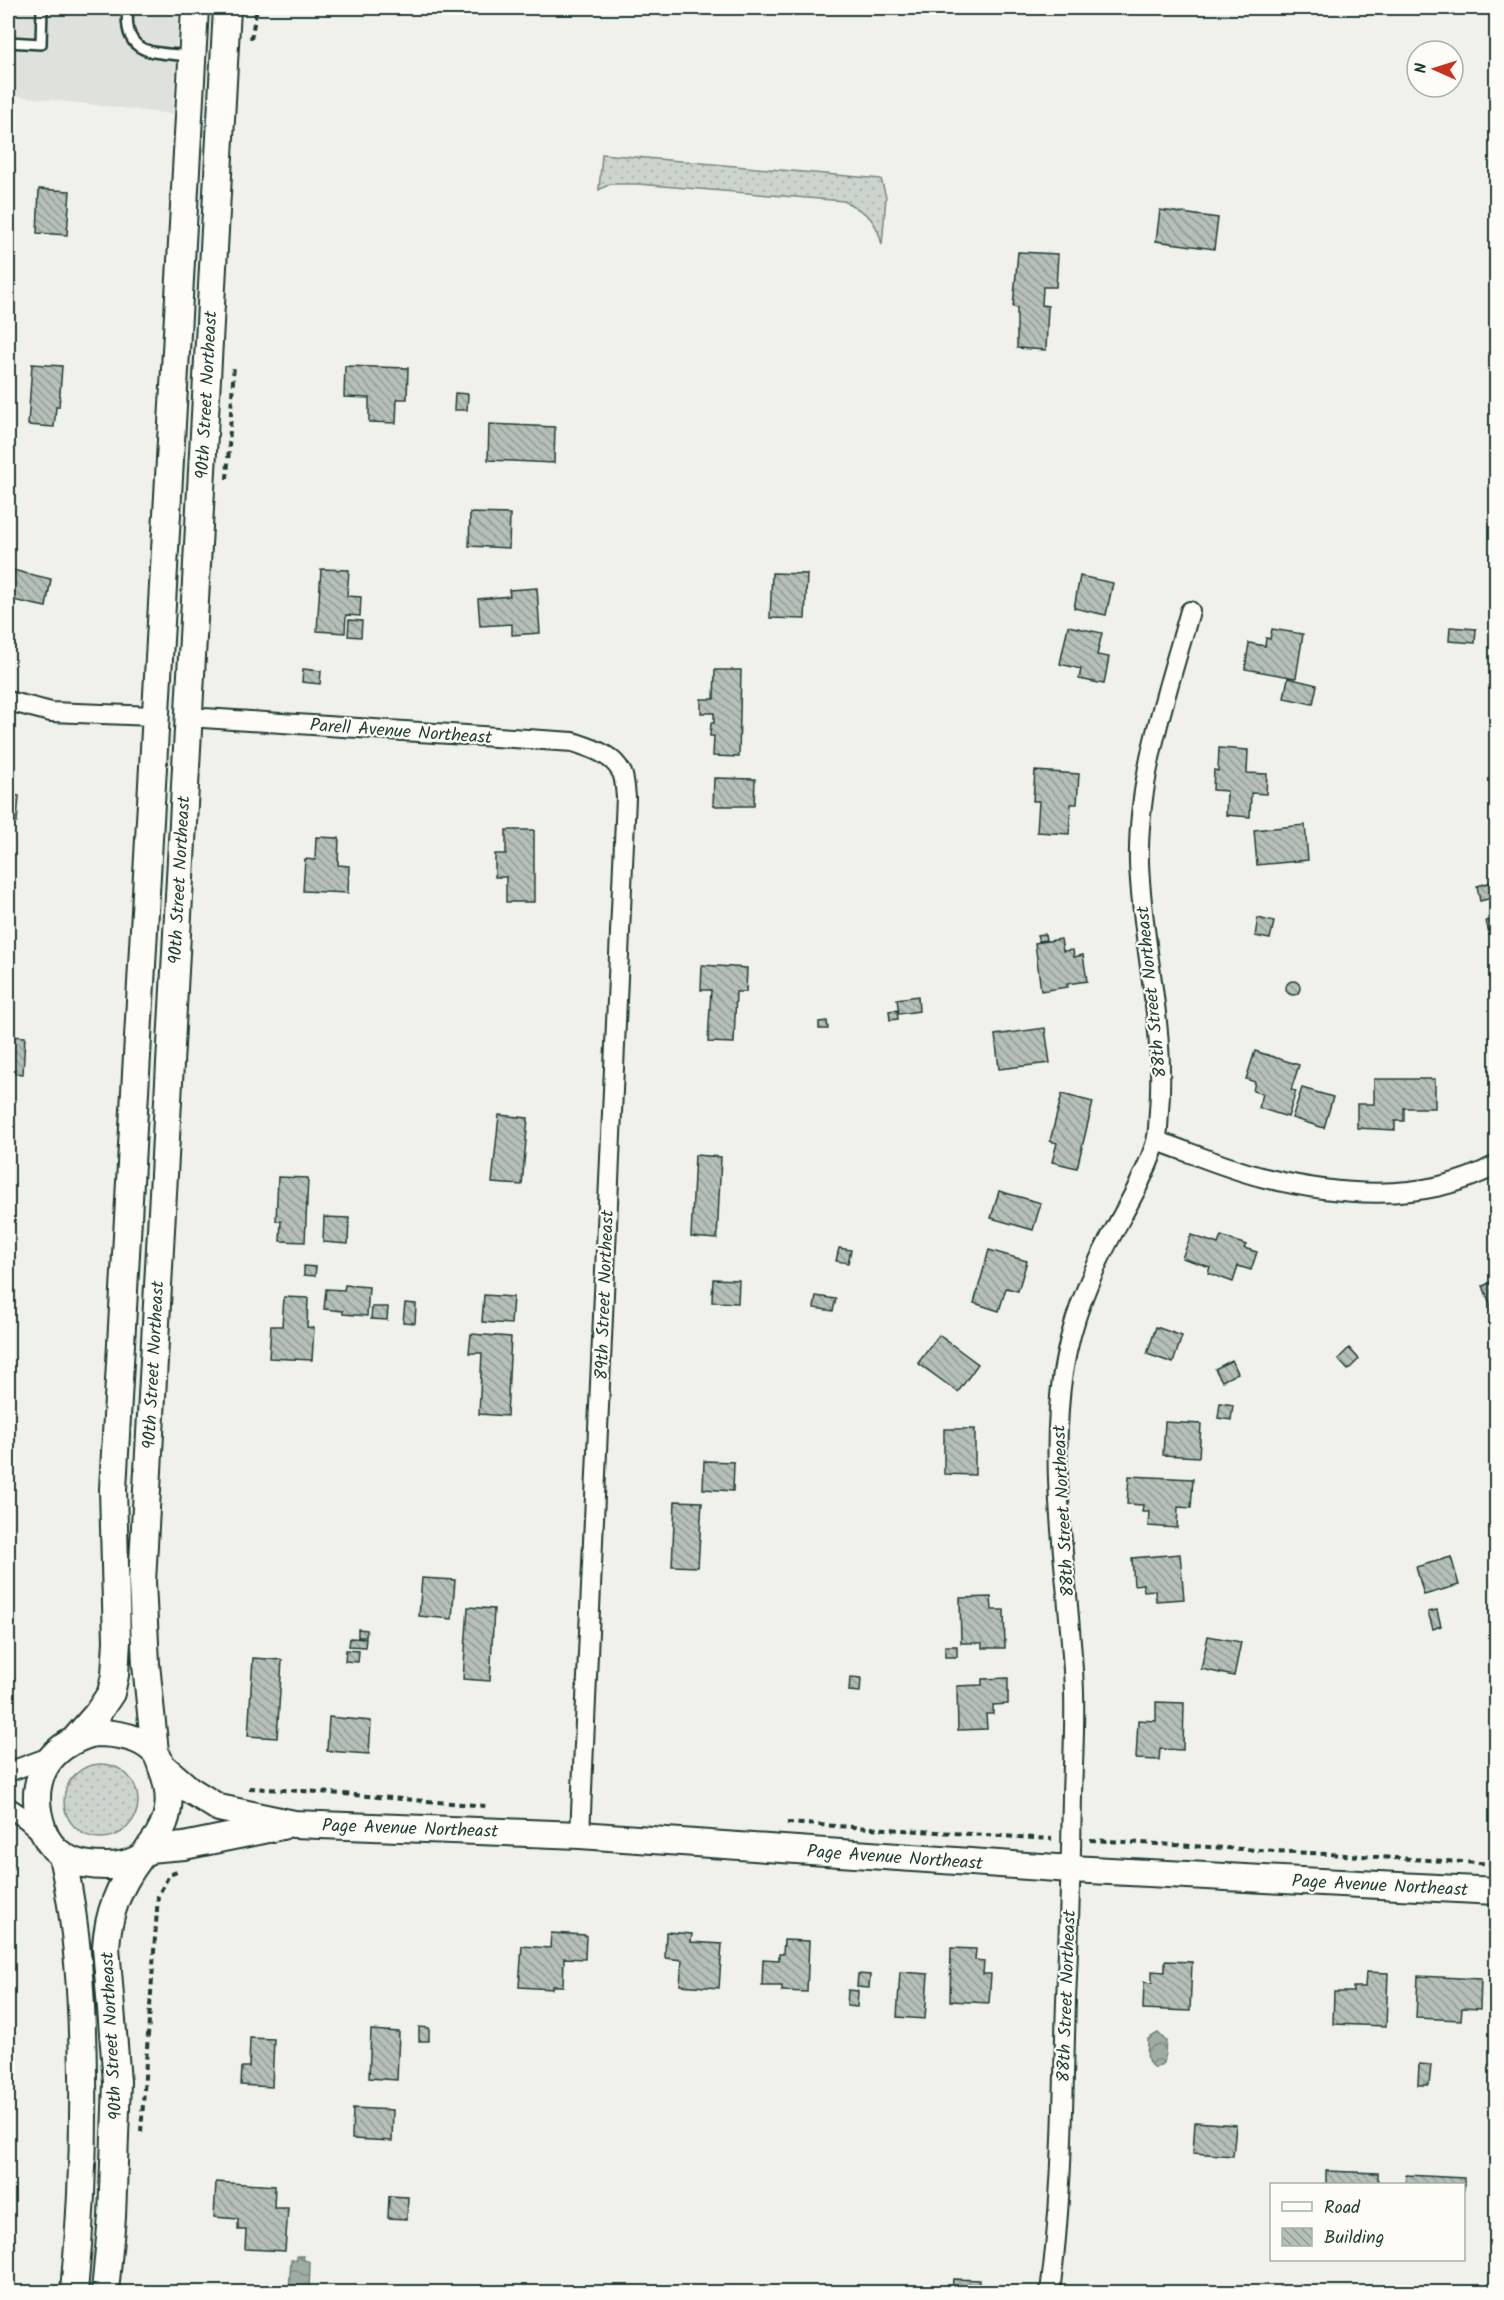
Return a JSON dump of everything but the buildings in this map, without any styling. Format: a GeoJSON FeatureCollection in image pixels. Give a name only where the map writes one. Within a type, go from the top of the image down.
{"type":"FeatureCollection","features":[{"type":"Feature","properties":{"kind":"main road","name":"90th Street Northeast"},"geometry":{"type":"LineString","coordinates":[[76,1738],[97,1714],[111,1693],[115,1675],[117,1641],[113,1489],[195,8]]}},
{"type":"Feature","properties":{"kind":"main road","name":"90th Street Northeast"},"geometry":{"type":"LineString","coordinates":[[158,1759],[146,1664],[142,1582],[228,8]]}},
{"type":"Feature","properties":{"kind":"main road"},"geometry":{"type":"LineString","coordinates":[[94,1733],[114,1733],[144,1744],[158,1759],[169,1786],[170,1809],[162,1831],[144,1854],[124,1865],[80,1863],[54,1846],[36,1803],[38,1783],[52,1756],[76,1738],[94,1733]]}},
{"type":"Feature","properties":{"kind":"main road","name":"Page Avenue Northeast"},"geometry":{"type":"LineString","coordinates":[[158,1759],[190,1790],[219,1808],[294,1824],[580,1835],[1071,1869],[1497,1891]]}},
{"type":"Feature","properties":{"kind":"main road","name":"Page Avenue Northeast"},"geometry":{"type":"LineString","coordinates":[[144,1854],[294,1824]]}},
{"type":"Feature","properties":{"kind":"main road","name":"90th Street Northeast"},"geometry":{"type":"LineString","coordinates":[[54,1846],[74,1919],[82,2046],[83,2131],[74,2292]]}},
{"type":"Feature","properties":{"kind":"main road","name":"90th Street Northeast"},"geometry":{"type":"LineString","coordinates":[[105,2292],[112,2217],[117,2082],[106,1947],[107,1927],[113,1904],[126,1877],[144,1854]]}},
{"type":"Feature","properties":{"kind":"street","name":"88th Street Northeast"},"geometry":{"type":"LineString","coordinates":[[1050,2292],[1055,2253],[1060,2164],[1071,1869],[1074,1692],[1060,1524],[1057,1454],[1059,1405],[1066,1350],[1079,1306],[1157,1141],[1161,1090],[1159,1035],[1142,905],[1139,858],[1141,820],[1148,764],[1190,611]]}},
{"type":"Feature","properties":{"kind":"street"},"geometry":{"type":"LineString","coordinates":[[8,701],[51,712],[154,716]]}},
{"type":"Feature","properties":{"kind":"street","name":"Parell Avenue Northeast"},"geometry":{"type":"LineString","coordinates":[[188,717],[573,742],[595,749],[611,759]]}},
{"type":"Feature","properties":{"kind":"street","name":"89th Street Northeast"},"geometry":{"type":"LineString","coordinates":[[580,1835],[626,797],[622,773],[611,759]]}},
{"type":"Feature","properties":{"kind":"street"},"geometry":{"type":"LineString","coordinates":[[1157,1141],[1264,1178],[1355,1193],[1395,1192],[1440,1186],[1497,1165]]}},
{"type":"Feature","properties":{"kind":"street"},"geometry":{"type":"LineString","coordinates":[[8,1772],[52,1756]]}},
{"type":"Feature","properties":{"kind":"street"},"geometry":{"type":"LineString","coordinates":[[8,1808],[26,1819],[54,1846]]}},
{"type":"Feature","properties":{"kind":"lane"},"geometry":{"type":"LineString","coordinates":[[8,42],[41,44],[42,8]]}},
{"type":"Feature","properties":{"kind":"lane"},"geometry":{"type":"LineString","coordinates":[[128,8],[127,18],[131,38],[137,47],[147,51],[192,56]]}},
{"type":"Feature","properties":{"kind":"path"},"geometry":{"type":"LineString","coordinates":[[245,1788],[494,1806]]}},
{"type":"Feature","properties":{"kind":"path"},"geometry":{"type":"LineString","coordinates":[[779,1823],[1046,1839]]}},
{"type":"Feature","properties":{"kind":"path"},"geometry":{"type":"LineString","coordinates":[[1095,1841],[1497,1864]]}},
{"type":"Feature","properties":{"kind":"path"},"geometry":{"type":"LineString","coordinates":[[141,2132],[158,1896],[169,1875],[188,1868]]}},
{"type":"Feature","properties":{"kind":"shaded area"},"geometry":{"type":"Polygon","coordinates":[[[8,8],[179,8],[173,114],[8,95],[8,8]]]}},
{"type":"Feature","properties":{"kind":"shaded area"},"geometry":{"type":"Polygon","coordinates":[[[602,154],[881,179],[886,197],[882,245],[877,229],[870,218],[844,201],[638,184],[610,184],[599,190],[602,154]]]}},
{"type":"Feature","properties":{"kind":"shaded area"},"geometry":{"type":"Polygon","coordinates":[[[101,1764],[122,1770],[132,1780],[138,1801],[132,1822],[122,1832],[101,1838],[80,1832],[70,1822],[64,1801],[70,1780],[80,1770],[101,1764]]]}},
{"type":"Feature","properties":{"kind":"water"},"geometry":{"type":"Polygon","coordinates":[[[1158,2033],[1166,2041],[1164,2063],[1155,2068],[1148,2060],[1148,2039],[1158,2033]]]}},
{"type":"Feature","properties":{"kind":"water"},"geometry":{"type":"Polygon","coordinates":[[[297,2256],[303,2256],[304,2260],[310,2262],[309,2292],[289,2292],[291,2260],[297,2260],[297,2256]]]}}]}
